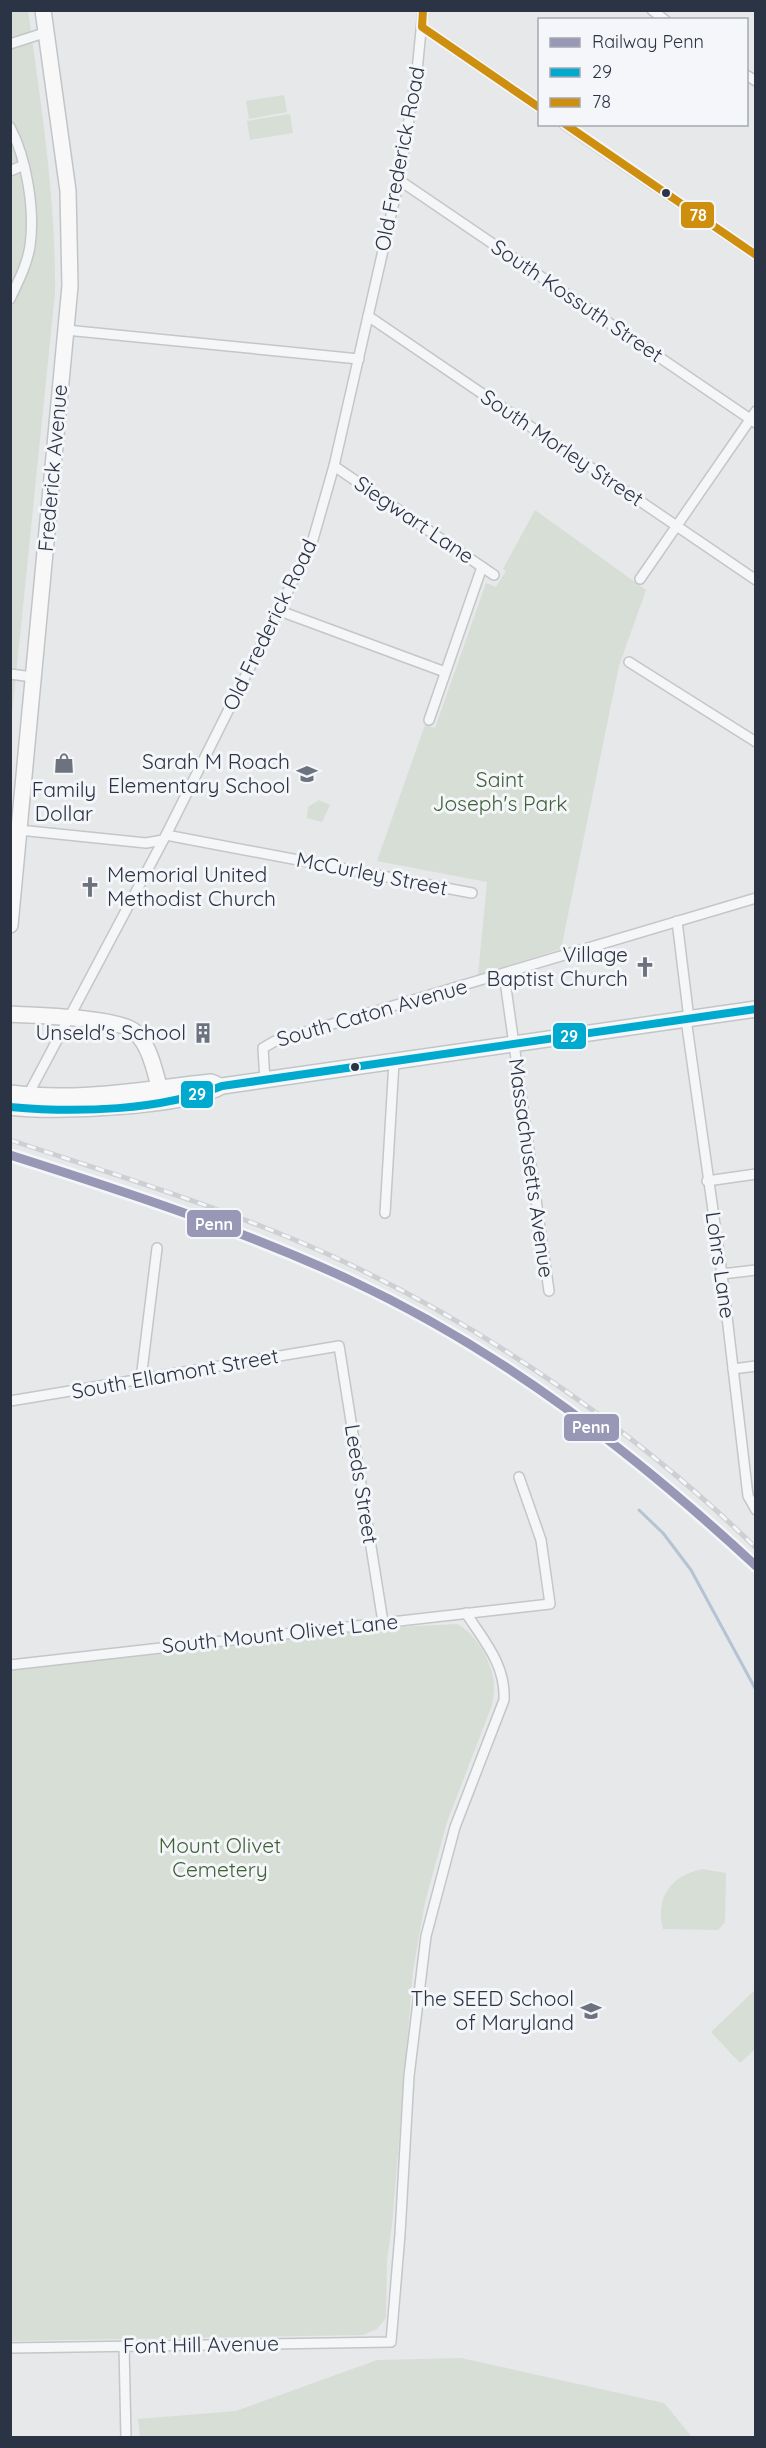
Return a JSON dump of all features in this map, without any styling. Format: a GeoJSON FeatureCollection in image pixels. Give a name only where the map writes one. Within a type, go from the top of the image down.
{"type":"FeatureCollection","features":[{"type":"Feature","properties":{"kind":"main road","name":"Frederick Avenue"},"geometry":{"type":"LineString","coordinates":[[10,925],[66,330],[70,258],[68,191],[44,10]]}},
{"type":"Feature","properties":{"kind":"main road"},"geometry":{"type":"LineString","coordinates":[[10,1107],[70,1110],[161,1094],[211,1082],[222,1086],[265,1081],[756,1009]]}},
{"type":"Feature","properties":{"kind":"main road"},"geometry":{"type":"LineString","coordinates":[[10,1014],[108,1022],[133,1030],[149,1053],[161,1094]]}},
{"type":"Feature","properties":{"kind":"main road"},"geometry":{"type":"LineString","coordinates":[[10,1093],[81,1096],[161,1094]]}},
{"type":"Feature","properties":{"kind":"street","name":"Old Frederick Road"},"geometry":{"type":"LineString","coordinates":[[28,1095],[164,838],[280,611],[312,543],[334,466],[399,180],[409,129],[423,10]]}},
{"type":"Feature","properties":{"kind":"street"},"geometry":{"type":"LineString","coordinates":[[422,27],[538,107]]}},
{"type":"Feature","properties":{"kind":"street"},"geometry":{"type":"LineString","coordinates":[[10,44],[47,33]]}},
{"type":"Feature","properties":{"kind":"street"},"geometry":{"type":"LineString","coordinates":[[567,126],[756,255]]}},
{"type":"Feature","properties":{"kind":"street"},"geometry":{"type":"LineString","coordinates":[[10,127],[24,165],[31,224],[30,246],[24,269],[10,299]]}},
{"type":"Feature","properties":{"kind":"street"},"geometry":{"type":"LineString","coordinates":[[10,171],[24,165]]}},
{"type":"Feature","properties":{"kind":"street","name":"South Kossuth Street"},"geometry":{"type":"LineString","coordinates":[[399,180],[754,417]]}},
{"type":"Feature","properties":{"kind":"street"},"geometry":{"type":"LineString","coordinates":[[10,274],[24,269]]}},
{"type":"Feature","properties":{"kind":"street","name":"South Morley Street"},"geometry":{"type":"LineString","coordinates":[[368,316],[756,580]]}},
{"type":"Feature","properties":{"kind":"street"},"geometry":{"type":"LineString","coordinates":[[66,330],[359,359]]}},
{"type":"Feature","properties":{"kind":"street"},"geometry":{"type":"LineString","coordinates":[[640,579],[754,417]]}},
{"type":"Feature","properties":{"kind":"street","name":"Siegwart Lane"},"geometry":{"type":"LineString","coordinates":[[334,466],[494,575]]}},
{"type":"Feature","properties":{"kind":"street"},"geometry":{"type":"LineString","coordinates":[[429,720],[482,567]]}},
{"type":"Feature","properties":{"kind":"street"},"geometry":{"type":"LineString","coordinates":[[280,611],[445,672]]}},
{"type":"Feature","properties":{"kind":"street"},"geometry":{"type":"LineString","coordinates":[[629,662],[756,742]]}},
{"type":"Feature","properties":{"kind":"street"},"geometry":{"type":"LineString","coordinates":[[10,674],[33,677]]}},
{"type":"Feature","properties":{"kind":"street","name":"McCurley Street"},"geometry":{"type":"LineString","coordinates":[[19,830],[146,843],[164,838],[472,893]]}},
{"type":"Feature","properties":{"kind":"street","name":"South Caton Avenue"},"geometry":{"type":"LineString","coordinates":[[265,1081],[262,1055],[266,1044],[756,898]]}},
{"type":"Feature","properties":{"kind":"street","name":"Lohrs Lane"},"geometry":{"type":"LineString","coordinates":[[676,921],[748,1496],[756,1509]]}},
{"type":"Feature","properties":{"kind":"street","name":"Massachusetts Avenue"},"geometry":{"type":"LineString","coordinates":[[504,974],[549,1291]]}},
{"type":"Feature","properties":{"kind":"street"},"geometry":{"type":"LineString","coordinates":[[385,1213],[394,1062]]}},
{"type":"Feature","properties":{"kind":"street"},"geometry":{"type":"LineString","coordinates":[[707,1180],[756,1174]]}},
{"type":"Feature","properties":{"kind":"street"},"geometry":{"type":"LineString","coordinates":[[141,1379],[158,1248]]}},
{"type":"Feature","properties":{"kind":"street"},"geometry":{"type":"LineString","coordinates":[[722,1274],[756,1270]]}},
{"type":"Feature","properties":{"kind":"street","name":"South Ellamont Street"},"geometry":{"type":"LineString","coordinates":[[10,1401],[339,1346]]}},
{"type":"Feature","properties":{"kind":"street","name":"Leeds Street"},"geometry":{"type":"LineString","coordinates":[[339,1346],[383,1622]]}},
{"type":"Feature","properties":{"kind":"street"},"geometry":{"type":"LineString","coordinates":[[733,1369],[756,1366]]}},
{"type":"Feature","properties":{"kind":"street"},"geometry":{"type":"LineString","coordinates":[[745,1471],[756,1470]]}},
{"type":"Feature","properties":{"kind":"street","name":"South Mount Olivet Lane"},"geometry":{"type":"LineString","coordinates":[[10,1665],[550,1604],[541,1540],[519,1478]]}},
{"type":"Feature","properties":{"kind":"street","name":"Font Hill Avenue"},"geometry":{"type":"LineString","coordinates":[[10,2348],[391,2342],[409,2076],[426,1936],[455,1827],[504,1700],[500,1665],[466,1613]]}},
{"type":"Feature","properties":{"kind":"street"},"geometry":{"type":"LineString","coordinates":[[124,2346],[126,2438]]}},
{"type":"Feature","properties":{"kind":"green space"},"geometry":{"type":"Polygon","coordinates":[[[28,10],[43,116],[50,187],[55,293],[11,724],[10,11],[28,10]]]}},
{"type":"Feature","properties":{"kind":"green space"},"geometry":{"type":"Polygon","coordinates":[[[284,95],[287,112],[249,119],[246,101],[284,95]]]}},
{"type":"Feature","properties":{"kind":"green space"},"geometry":{"type":"Polygon","coordinates":[[[290,114],[293,133],[250,140],[247,121],[290,114]]]}},
{"type":"Feature","properties":{"kind":"green space","name":"Saint Joseph's Park"},"geometry":{"type":"Polygon","coordinates":[[[535,510],[646,590],[619,666],[561,949],[478,975],[487,882],[377,861],[425,725],[435,728],[486,583],[496,587],[506,571],[503,569],[535,510]]]}},
{"type":"Feature","properties":{"kind":"green space"},"geometry":{"type":"Polygon","coordinates":[[[319,800],[330,805],[322,822],[307,818],[308,807],[319,800]]]}},
{"type":"Feature","properties":{"kind":"green space","name":"Mount Olivet Cemetery"},"geometry":{"type":"Polygon","coordinates":[[[457,1624],[471,1635],[483,1651],[491,1669],[494,1693],[492,1705],[447,1822],[425,1902],[413,1970],[392,2225],[387,2260],[386,2318],[377,2329],[363,2335],[11,2341],[10,1671],[359,1629],[457,1624]]]}},
{"type":"Feature","properties":{"kind":"green space"},"geometry":{"type":"Polygon","coordinates":[[[702,1869],[726,1873],[725,1922],[718,1930],[663,1929],[661,1907],[668,1890],[682,1877],[702,1869]]]}},
{"type":"Feature","properties":{"kind":"green space"},"geometry":{"type":"Polygon","coordinates":[[[755,1990],[755,2049],[740,2063],[711,2032],[755,1990]]]}},
{"type":"Feature","properties":{"kind":"green space"},"geometry":{"type":"Polygon","coordinates":[[[461,2358],[664,2403],[692,2437],[140,2437],[138,2419],[236,2411],[377,2360],[461,2358]]]}},
{"type":"Feature","properties":{"kind":"waterway"},"geometry":{"type":"LineString","coordinates":[[639,1510],[663,1533],[691,1570],[756,1690]]}},
{"type":"Feature","properties":{"kind":"railway"},"geometry":{"type":"LineString","coordinates":[[10,1140],[183,1197],[268,1229],[310,1246],[405,1292],[459,1322],[565,1390],[665,1467],[756,1548]]}},
{"type":"Feature","properties":{"kind":"rail line","name":"Penn"},"geometry":{"type":"LineString","coordinates":[[10,1155],[140,1197],[267,1244],[350,1280],[406,1308],[513,1371],[564,1407],[662,1483],[756,1566]]}},
{"type":"Feature","properties":{"kind":"transit line","name":"78"},"geometry":{"type":"LineString","coordinates":[[423,10],[422,27],[538,107]]}},
{"type":"Feature","properties":{"kind":"transit line","name":"78"},"geometry":{"type":"LineString","coordinates":[[568,126],[756,255]]}},
{"type":"Feature","properties":{"kind":"transit line","name":"29"},"geometry":{"type":"LineString","coordinates":[[10,1107],[90,1110],[145,1105],[172,1101],[222,1086],[756,1009]]}},
{"type":"Feature","properties":{"kind":"place","name":"Family Dollar"},"geometry":{"type":"Point","coordinates":[64,763]}},
{"type":"Feature","properties":{"kind":"place","name":"Sarah M Roach Elementary School"},"geometry":{"type":"Point","coordinates":[307,774]}},
{"type":"Feature","properties":{"kind":"place","name":"Memorial United Methodist Church"},"geometry":{"type":"Point","coordinates":[90,887]}},
{"type":"Feature","properties":{"kind":"place","name":"Village Baptist Church"},"geometry":{"type":"Point","coordinates":[645,967]}},
{"type":"Feature","properties":{"kind":"place","name":"Unseld's School"},"geometry":{"type":"Point","coordinates":[203,1033]}},
{"type":"Feature","properties":{"kind":"place","name":"The SEED School of Maryland"},"geometry":{"type":"Point","coordinates":[591,2011]}}]}
